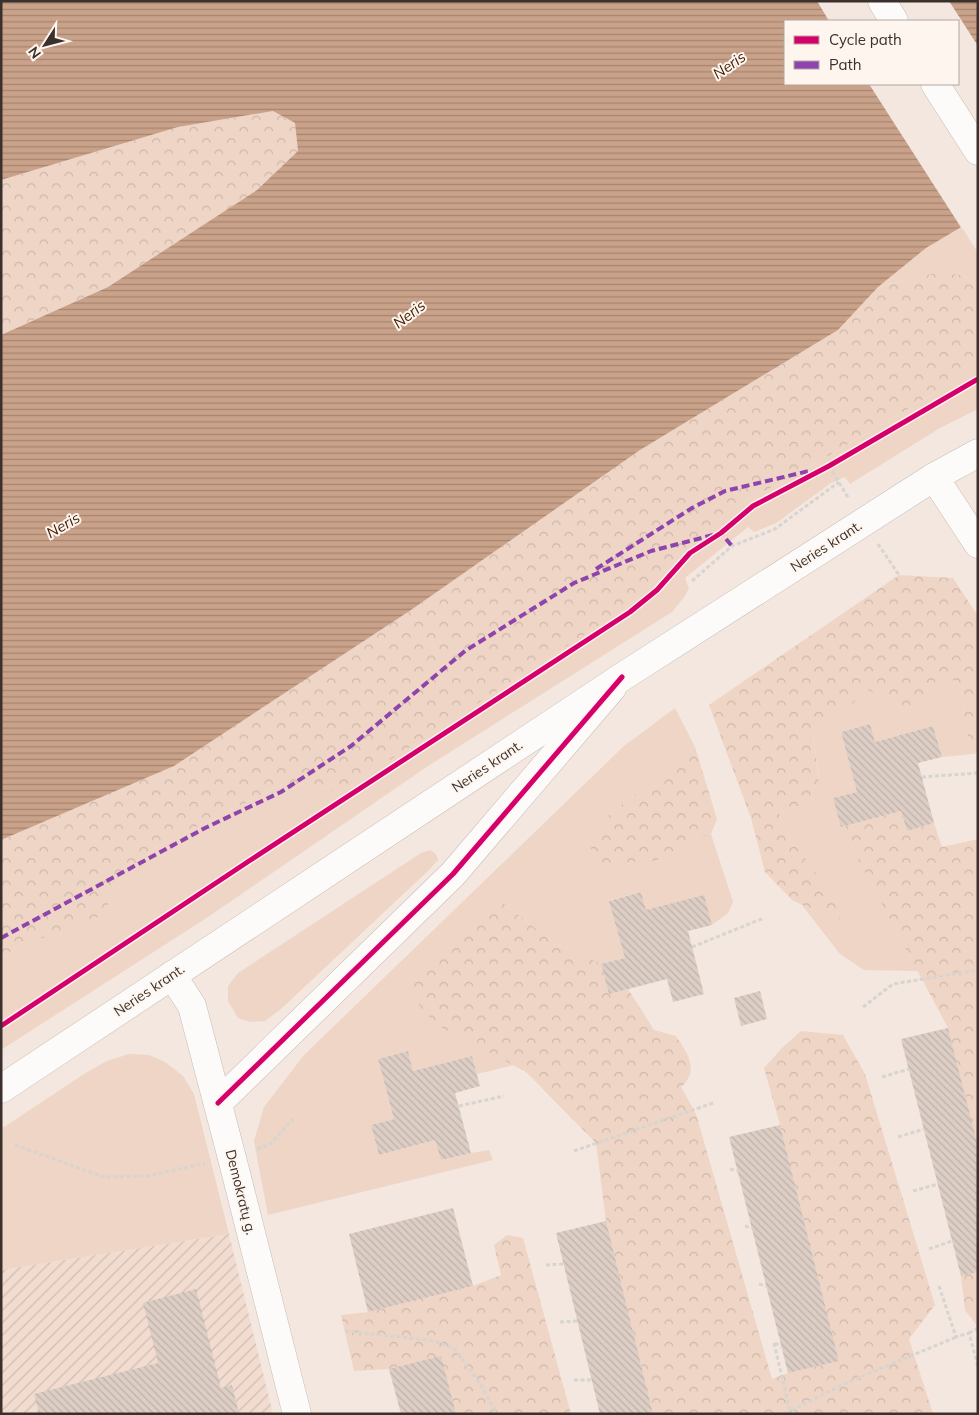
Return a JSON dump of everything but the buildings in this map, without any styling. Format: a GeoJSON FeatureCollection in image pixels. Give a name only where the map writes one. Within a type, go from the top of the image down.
{"type":"FeatureCollection","features":[{"type":"Feature","properties":{"kind":"main road"},"geometry":{"type":"LineString","coordinates":[[882,1],[893,20]]}},
{"type":"Feature","properties":{"kind":"main road"},"geometry":{"type":"LineString","coordinates":[[935,85],[978,151]]}},
{"type":"Feature","properties":{"kind":"main road","name":"Neries krant."},"geometry":{"type":"LineString","coordinates":[[1,1089],[622,677],[934,477],[978,453]]}},
{"type":"Feature","properties":{"kind":"main road"},"geometry":{"type":"LineString","coordinates":[[934,477],[978,544]]}},
{"type":"Feature","properties":{"kind":"main road"},"geometry":{"type":"LineString","coordinates":[[218,1103],[453,874],[622,677]]}},
{"type":"Feature","properties":{"kind":"main road","name":"Demokratų g."},"geometry":{"type":"LineString","coordinates":[[172,975],[192,1006],[297,1414]]}},
{"type":"Feature","properties":{"kind":"path"},"geometry":{"type":"LineString","coordinates":[[821,471],[829,466]]}},
{"type":"Feature","properties":{"kind":"path"},"geometry":{"type":"LineString","coordinates":[[692,581],[732,546],[775,529],[839,482]]}},
{"type":"Feature","properties":{"kind":"path"},"geometry":{"type":"LineString","coordinates":[[922,777],[978,772]]}},
{"type":"Feature","properties":{"kind":"path"},"geometry":{"type":"LineString","coordinates":[[692,947],[764,918]]}},
{"type":"Feature","properties":{"kind":"path"},"geometry":{"type":"LineString","coordinates":[[863,1007],[893,984],[978,970]]}},
{"type":"Feature","properties":{"kind":"path"},"geometry":{"type":"LineString","coordinates":[[882,1077],[909,1069]]}},
{"type":"Feature","properties":{"kind":"path"},"geometry":{"type":"LineString","coordinates":[[459,1106],[504,1096]]}},
{"type":"Feature","properties":{"kind":"path"},"geometry":{"type":"LineString","coordinates":[[574,1151],[713,1103]]}},
{"type":"Feature","properties":{"kind":"path"},"geometry":{"type":"LineString","coordinates":[[15,1145],[104,1177],[148,1176],[232,1158],[268,1145],[293,1119]]}},
{"type":"Feature","properties":{"kind":"path"},"geometry":{"type":"LineString","coordinates":[[898,1137],[924,1129]]}},
{"type":"Feature","properties":{"kind":"path"},"geometry":{"type":"LineString","coordinates":[[730,1169],[737,1171]]}},
{"type":"Feature","properties":{"kind":"path"},"geometry":{"type":"LineString","coordinates":[[913,1191],[938,1184]]}},
{"type":"Feature","properties":{"kind":"path"},"geometry":{"type":"LineString","coordinates":[[745,1226],[752,1228]]}},
{"type":"Feature","properties":{"kind":"path"},"geometry":{"type":"LineString","coordinates":[[929,1249],[952,1241]]}},
{"type":"Feature","properties":{"kind":"path"},"geometry":{"type":"LineString","coordinates":[[546,1265],[563,1264]]}},
{"type":"Feature","properties":{"kind":"path"},"geometry":{"type":"LineString","coordinates":[[759,1284],[766,1286]]}},
{"type":"Feature","properties":{"kind":"path"},"geometry":{"type":"LineString","coordinates":[[939,1286],[956,1337]]}},
{"type":"Feature","properties":{"kind":"path"},"geometry":{"type":"LineString","coordinates":[[560,1322],[577,1321]]}},
{"type":"Feature","properties":{"kind":"path"},"geometry":{"type":"LineString","coordinates":[[785,1414],[848,1382],[978,1328]]}},
{"type":"Feature","properties":{"kind":"path"},"geometry":{"type":"LineString","coordinates":[[345,1332],[435,1340],[455,1349],[481,1385],[497,1414]]}},
{"type":"Feature","properties":{"kind":"path"},"geometry":{"type":"LineString","coordinates":[[969,1333],[978,1367]]}},
{"type":"Feature","properties":{"kind":"path"},"geometry":{"type":"LineString","coordinates":[[782,1347],[774,1343],[790,1411]]}},
{"type":"Feature","properties":{"kind":"path"},"geometry":{"type":"LineString","coordinates":[[574,1380],[592,1380]]}},
{"type":"Feature","properties":{"kind":"shaded area"},"geometry":{"type":"Polygon","coordinates":[[[229,1234],[273,1414],[1,1414],[1,1270],[229,1234]]]}},
{"type":"Feature","properties":{"kind":"green space"},"geometry":{"type":"Polygon","coordinates":[[[273,111],[295,123],[298,151],[257,190],[108,287],[1,335],[1,180],[178,127],[273,111]]]}},
{"type":"Feature","properties":{"kind":"green space"},"geometry":{"type":"Polygon","coordinates":[[[961,226],[978,253],[978,289],[965,276],[905,280],[878,287],[926,248],[961,226]]]}},
{"type":"Feature","properties":{"kind":"green space"},"geometry":{"type":"Polygon","coordinates":[[[940,272],[965,276],[978,289],[978,356],[933,394],[828,456],[734,508],[701,533],[629,606],[339,793],[316,786],[285,783],[150,850],[121,885],[100,916],[67,932],[22,943],[1,959],[1,840],[174,766],[411,610],[640,450],[838,330],[878,287],[940,272]]]}},
{"type":"Feature","properties":{"kind":"green space"},"geometry":{"type":"Polygon","coordinates":[[[978,356],[978,409],[940,428],[850,484],[845,477],[831,483],[776,523],[754,532],[748,527],[685,578],[689,588],[672,612],[428,766],[205,919],[1,1050],[1,959],[22,943],[67,932],[99,916],[121,885],[150,850],[285,783],[316,786],[339,793],[629,606],[701,533],[734,508],[828,456],[933,394],[978,356]]]}},
{"type":"Feature","properties":{"kind":"green space"},"geometry":{"type":"Polygon","coordinates":[[[899,575],[953,578],[978,616],[978,753],[972,754],[964,720],[962,686],[940,672],[927,697],[904,711],[892,702],[866,689],[846,711],[823,718],[813,735],[819,778],[811,801],[779,813],[790,838],[838,903],[841,924],[792,900],[765,872],[751,818],[709,705],[899,575]]]}},
{"type":"Feature","properties":{"kind":"green space"},"geometry":{"type":"Polygon","coordinates":[[[940,671],[962,686],[964,720],[972,754],[942,757],[933,726],[875,742],[870,724],[841,732],[857,792],[834,798],[841,827],[918,971],[864,970],[840,954],[802,905],[840,923],[837,903],[790,838],[779,813],[811,801],[819,777],[813,734],[823,718],[846,711],[866,688],[904,711],[927,697],[940,671]]]}},
{"type":"Feature","properties":{"kind":"green space"},"geometry":{"type":"Polygon","coordinates":[[[675,708],[695,747],[605,818],[690,842],[711,834],[733,902],[728,913],[712,925],[646,910],[641,892],[610,900],[625,958],[601,964],[552,941],[503,903],[499,1058],[514,1065],[477,1074],[472,1056],[413,1071],[408,1051],[378,1059],[394,1119],[371,1125],[379,1155],[435,1140],[441,1160],[489,1150],[493,1160],[268,1215],[254,1141],[264,1107],[304,1055],[624,746],[675,708]]]}},
{"type":"Feature","properties":{"kind":"green space"},"geometry":{"type":"Polygon","coordinates":[[[695,747],[717,819],[711,834],[690,842],[655,861],[597,863],[588,843],[605,818],[695,747]]]}},
{"type":"Feature","properties":{"kind":"green space"},"geometry":{"type":"Polygon","coordinates":[[[901,811],[907,831],[934,823],[942,847],[978,839],[978,1146],[948,1028],[841,827],[901,811]]]}},
{"type":"Feature","properties":{"kind":"green space"},"geometry":{"type":"Polygon","coordinates":[[[430,850],[436,854],[438,860],[430,869],[281,1009],[265,1021],[250,1022],[238,1018],[228,1001],[228,986],[238,973],[421,853],[430,850]]]}},
{"type":"Feature","properties":{"kind":"green space"},"geometry":{"type":"Polygon","coordinates":[[[503,903],[552,941],[601,964],[609,994],[628,989],[654,1030],[676,1036],[684,1049],[691,1068],[687,1081],[681,1087],[696,1114],[772,1379],[788,1373],[839,1361],[764,1068],[801,1031],[843,1035],[865,1074],[935,1305],[909,1339],[933,1414],[653,1414],[606,1221],[596,1143],[526,1072],[435,1024],[402,985],[463,931],[503,903]]]}},
{"type":"Feature","properties":{"kind":"green space"},"geometry":{"type":"Polygon","coordinates":[[[129,1054],[149,1055],[165,1062],[183,1076],[194,1094],[229,1234],[1,1270],[1,1129],[84,1074],[107,1061],[129,1054]]]}},
{"type":"Feature","properties":{"kind":"green space"},"geometry":{"type":"Polygon","coordinates":[[[507,1235],[523,1238],[571,1414],[456,1414],[389,1369],[354,1371],[341,1315],[368,1312],[473,1286],[501,1275],[494,1245],[507,1235]]]}},
{"type":"Feature","properties":{"kind":"green space"},"geometry":{"type":"Polygon","coordinates":[[[978,1272],[978,1327],[965,1310],[961,1276],[978,1272]]]}},
{"type":"Feature","properties":{"kind":"water","name":"Neris"},"geometry":{"type":"Polygon","coordinates":[[[1,1],[978,1],[978,217],[926,248],[878,287],[838,330],[640,450],[411,610],[174,766],[1,840],[1,335],[108,287],[257,190],[298,151],[295,123],[273,111],[178,127],[1,180],[1,1]]]}},
{"type":"Feature","properties":{"kind":"pier"},"geometry":{"type":"Polygon","coordinates":[[[817,1],[949,1],[978,46],[978,220],[962,229],[870,85],[959,85],[959,20],[828,20],[817,1]]]}},
{"type":"Feature","properties":{"kind":"marked path"},"geometry":{"type":"LineString","coordinates":[[596,569],[692,508],[725,491],[809,471]]}},
{"type":"Feature","properties":{"kind":"marked path"},"geometry":{"type":"LineString","coordinates":[[1,938],[205,828],[281,792],[351,746],[465,651],[574,583],[651,551],[721,533],[732,546]]}},
{"type":"Feature","properties":{"kind":"cycle path"},"geometry":{"type":"LineString","coordinates":[[1,1026],[630,612],[657,590],[690,553],[721,533],[753,506],[829,466],[978,379]]}},
{"type":"Feature","properties":{"kind":"cycle path"},"geometry":{"type":"LineString","coordinates":[[218,1103],[453,874],[622,677]]}}]}
